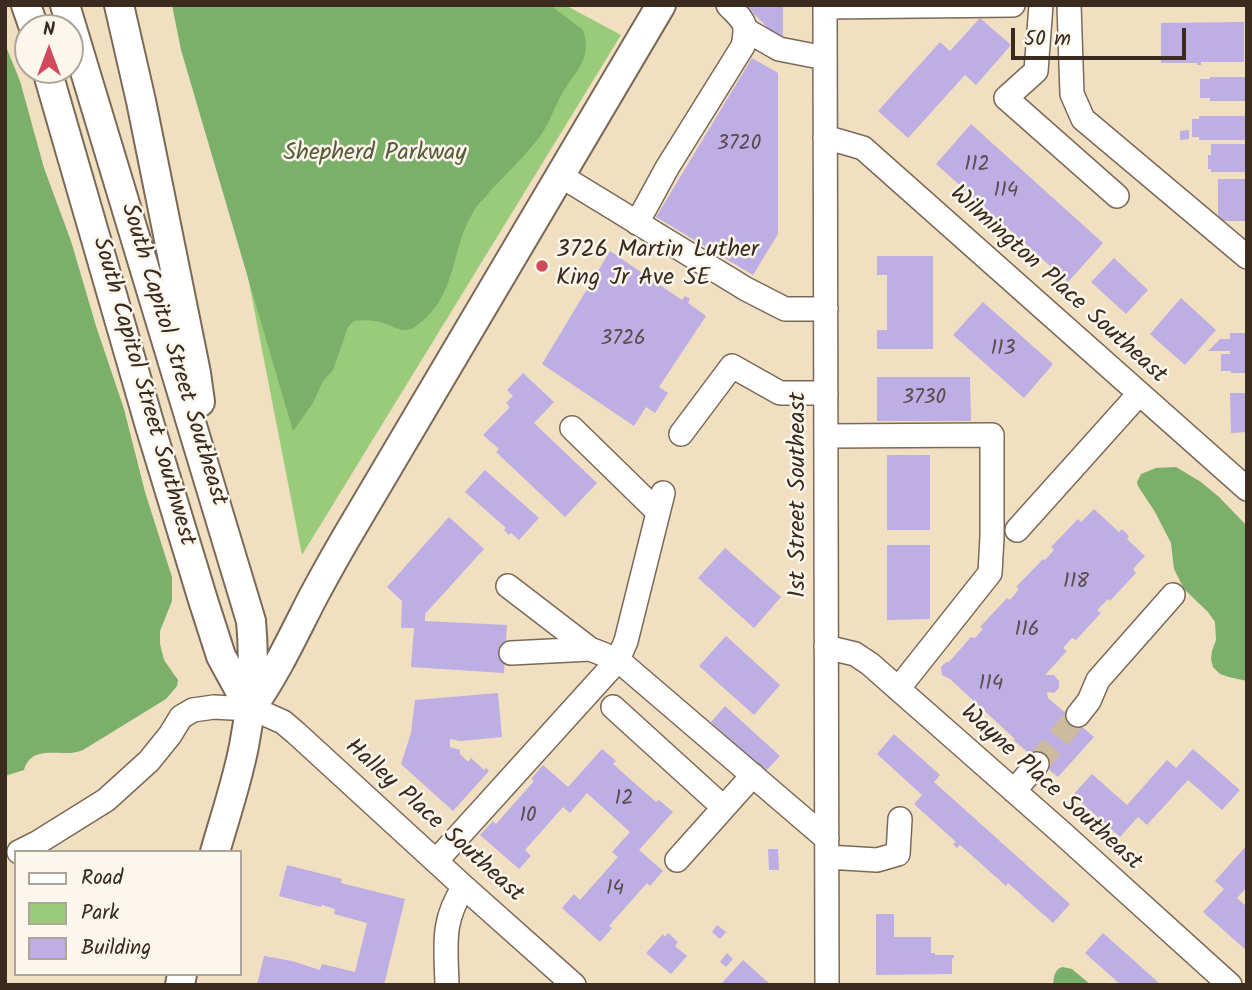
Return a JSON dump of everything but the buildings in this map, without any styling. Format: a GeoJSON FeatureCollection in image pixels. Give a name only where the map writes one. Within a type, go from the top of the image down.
{"type":"FeatureCollection","features":[{"type":"Feature","properties":{"kind":"main road","name":"South Capitol Street Southeast"},"geometry":{"type":"LineString","coordinates":[[65,5],[251,621],[253,668],[250,709],[241,760],[216,850]]}},
{"type":"Feature","properties":{"kind":"main road"},"geometry":{"type":"LineString","coordinates":[[119,5],[196,373],[209,478]]}},
{"type":"Feature","properties":{"kind":"main road"},"geometry":{"type":"LineString","coordinates":[[250,709],[291,644],[349,531],[662,5]]}},
{"type":"Feature","properties":{"kind":"main road","name":"South Capitol Street Southwest"},"geometry":{"type":"LineString","coordinates":[[51,84],[150,426],[221,656],[250,709]]}},
{"type":"Feature","properties":{"kind":"street"},"geometry":{"type":"LineString","coordinates":[[637,223],[667,168],[743,46],[746,30],[742,20],[728,5]]}},
{"type":"Feature","properties":{"kind":"street"},"geometry":{"type":"LineString","coordinates":[[825,6],[1013,5]]}},
{"type":"Feature","properties":{"kind":"street"},"geometry":{"type":"LineString","coordinates":[[1041,5],[1036,71],[1006,98],[1117,196]]}},
{"type":"Feature","properties":{"kind":"street"},"geometry":{"type":"LineString","coordinates":[[1069,5],[1072,94],[1083,119],[1247,257]]}},
{"type":"Feature","properties":{"kind":"street","name":"1st Street Southeast"},"geometry":{"type":"LineString","coordinates":[[825,6],[827,985]]}},
{"type":"Feature","properties":{"kind":"street"},"geometry":{"type":"LineString","coordinates":[[746,30],[779,49],[825,58]]}},
{"type":"Feature","properties":{"kind":"street","name":"Wilmington Place Southeast"},"geometry":{"type":"LineString","coordinates":[[825,137],[863,148],[1247,489]]}},
{"type":"Feature","properties":{"kind":"street"},"geometry":{"type":"LineString","coordinates":[[561,176],[746,289],[785,309],[826,309]]}},
{"type":"Feature","properties":{"kind":"street"},"geometry":{"type":"LineString","coordinates":[[681,434],[732,366],[780,393],[826,393]]}},
{"type":"Feature","properties":{"kind":"street"},"geometry":{"type":"LineString","coordinates":[[1017,530],[1139,394]]}},
{"type":"Feature","properties":{"kind":"street"},"geometry":{"type":"LineString","coordinates":[[436,861],[618,660],[626,641],[661,502],[572,428]]}},
{"type":"Feature","properties":{"kind":"street"},"geometry":{"type":"LineString","coordinates":[[826,436],[992,435],[990,573],[898,689]]}},
{"type":"Feature","properties":{"kind":"street"},"geometry":{"type":"LineString","coordinates":[[508,586],[590,649],[618,660],[753,775],[827,848],[877,860],[898,854],[900,819]]}},
{"type":"Feature","properties":{"kind":"street"},"geometry":{"type":"LineString","coordinates":[[1078,715],[1089,701],[1098,680],[1173,595]]}},
{"type":"Feature","properties":{"kind":"street","name":"Wayne Place Southeast"},"geometry":{"type":"LineString","coordinates":[[826,647],[855,654],[870,664],[1230,985]]}},
{"type":"Feature","properties":{"kind":"street"},"geometry":{"type":"LineString","coordinates":[[511,653],[590,649]]}},
{"type":"Feature","properties":{"kind":"street","name":"Halley Place Southeast"},"geometry":{"type":"LineString","coordinates":[[24,850],[106,800],[149,761],[187,713],[214,707],[250,709],[283,722],[296,733],[574,985]]}},
{"type":"Feature","properties":{"kind":"street"},"geometry":{"type":"LineString","coordinates":[[613,707],[723,807]]}},
{"type":"Feature","properties":{"kind":"street"},"geometry":{"type":"LineString","coordinates":[[1014,791],[1037,764]]}},
{"type":"Feature","properties":{"kind":"street"},"geometry":{"type":"LineString","coordinates":[[677,860],[753,775]]}},
{"type":"Feature","properties":{"kind":"street"},"geometry":{"type":"LineString","coordinates":[[447,985],[448,921],[452,907],[464,887]]}},
{"type":"Feature","properties":{"kind":"green space","name":"Shepherd Parkway"},"geometry":{"type":"Polygon","coordinates":[[[172,5],[550,5],[583,30],[586,47],[583,61],[538,139],[477,206],[468,222],[447,285],[430,314],[415,327],[406,330],[380,322],[354,321],[348,327],[333,370],[323,381],[313,403],[293,431],[181,50],[172,5]]]}},
{"type":"Feature","properties":{"kind":"green space","name":"Shepherd Parkway"},"geometry":{"type":"Polygon","coordinates":[[[195,5],[565,5],[621,35],[302,555],[195,5]]]}},
{"type":"Feature","properties":{"kind":"green space"},"geometry":{"type":"Polygon","coordinates":[[[5,44],[14,66],[14,84],[21,84],[44,168],[71,241],[124,409],[145,492],[172,577],[172,601],[160,631],[160,644],[164,660],[178,680],[177,686],[166,699],[83,750],[34,756],[24,770],[5,776],[5,44]]]}},
{"type":"Feature","properties":{"kind":"green space"},"geometry":{"type":"Polygon","coordinates":[[[1176,467],[1201,482],[1247,526],[1247,681],[1220,674],[1213,667],[1211,659],[1216,640],[1215,622],[1184,589],[1174,569],[1171,543],[1138,486],[1141,474],[1156,468],[1176,467]]]}},
{"type":"Feature","properties":{"kind":"green space"},"geometry":{"type":"Polygon","coordinates":[[[1062,967],[1072,969],[1091,985],[1053,985],[1056,972],[1062,967]]]}},
{"type":"Feature","properties":{"kind":"tunnel"},"geometry":{"type":"LineString","coordinates":[[1037,764],[1078,715]]}},
{"type":"Feature","properties":{"kind":"place","name":"3726 Martin Luther King Jr Ave SE"},"geometry":{"type":"Point","coordinates":[542,266]}}]}
